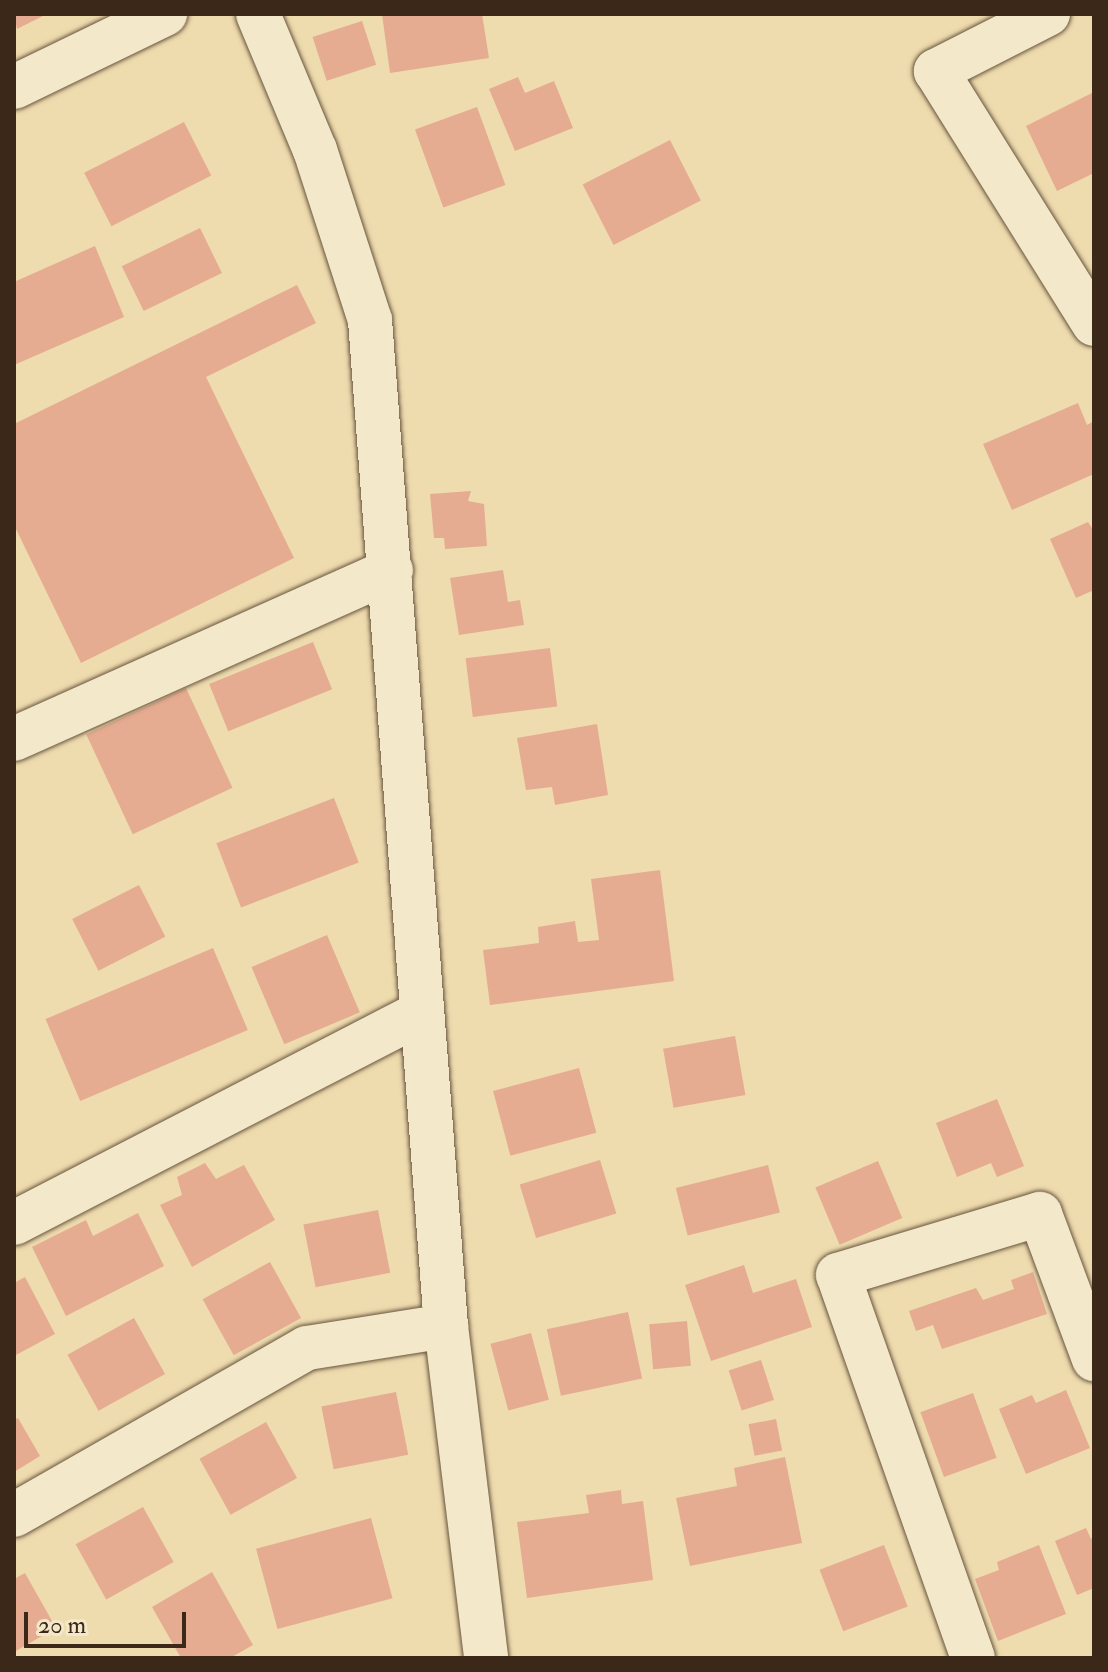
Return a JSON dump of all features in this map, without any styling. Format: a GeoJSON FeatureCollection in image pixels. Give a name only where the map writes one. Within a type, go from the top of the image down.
{"type":"FeatureCollection","features":[{"type":"Feature","properties":{"kind":"street"},"geometry":{"type":"LineString","coordinates":[[14,87],[165,14]]}},
{"type":"Feature","properties":{"kind":"street"},"geometry":{"type":"LineString","coordinates":[[258,14],[315,150],[370,320],[446,1326],[486,1658]]}},
{"type":"Feature","properties":{"kind":"street"},"geometry":{"type":"LineString","coordinates":[[1048,14],[936,71],[1094,324]]}},
{"type":"Feature","properties":{"kind":"street"},"geometry":{"type":"LineString","coordinates":[[14,739],[391,570]]}},
{"type":"Feature","properties":{"kind":"street"},"geometry":{"type":"LineString","coordinates":[[14,1223],[420,1013]]}},
{"type":"Feature","properties":{"kind":"street"},"geometry":{"type":"LineString","coordinates":[[973,1658],[838,1275],[1040,1214],[1094,1359]]}},
{"type":"Feature","properties":{"kind":"street"},"geometry":{"type":"LineString","coordinates":[[14,1515],[307,1348],[446,1326]]}},
{"type":"Feature","properties":{"kind":"building"},"geometry":{"type":"Polygon","coordinates":[[[14,14],[47,14],[17,29],[14,14]]]}},
{"type":"Feature","properties":{"kind":"building"},"geometry":{"type":"Polygon","coordinates":[[[382,14],[482,14],[489,58],[390,73],[382,14]]]}},
{"type":"Feature","properties":{"kind":"building"},"geometry":{"type":"Polygon","coordinates":[[[362,21],[376,65],[327,81],[313,37],[362,21]]]}},
{"type":"Feature","properties":{"kind":"building"},"geometry":{"type":"Polygon","coordinates":[[[518,77],[525,93],[554,81],[573,128],[515,151],[489,89],[518,77]]]}},
{"type":"Feature","properties":{"kind":"building"},"geometry":{"type":"Polygon","coordinates":[[[1094,92],[1094,173],[1057,191],[1026,126],[1094,92]]]}},
{"type":"Feature","properties":{"kind":"building"},"geometry":{"type":"Polygon","coordinates":[[[477,107],[505,185],[443,208],[415,130],[477,107]]]}},
{"type":"Feature","properties":{"kind":"building"},"geometry":{"type":"Polygon","coordinates":[[[184,122],[211,175],[111,226],[84,173],[184,122]]]}},
{"type":"Feature","properties":{"kind":"building"},"geometry":{"type":"Polygon","coordinates":[[[670,140],[701,201],[614,245],[583,184],[670,140]]]}},
{"type":"Feature","properties":{"kind":"building"},"geometry":{"type":"Polygon","coordinates":[[[200,228],[222,273],[144,311],[122,266],[200,228]]]}},
{"type":"Feature","properties":{"kind":"building"},"geometry":{"type":"Polygon","coordinates":[[[95,246],[124,317],[14,365],[14,282],[95,246]]]}},
{"type":"Feature","properties":{"kind":"building"},"geometry":{"type":"Polygon","coordinates":[[[297,285],[316,323],[206,377],[294,558],[81,663],[14,525],[14,424],[297,285]]]}},
{"type":"Feature","properties":{"kind":"building"},"geometry":{"type":"Polygon","coordinates":[[[1078,403],[1087,425],[1094,421],[1094,474],[1012,510],[983,444],[1078,403]]]}},
{"type":"Feature","properties":{"kind":"building"},"geometry":{"type":"Polygon","coordinates":[[[471,491],[468,501],[484,504],[487,546],[445,549],[444,538],[434,538],[430,494],[471,491]]]}},
{"type":"Feature","properties":{"kind":"building"},"geometry":{"type":"Polygon","coordinates":[[[1088,522],[1094,531],[1094,590],[1076,598],[1050,539],[1088,522]]]}},
{"type":"Feature","properties":{"kind":"building"},"geometry":{"type":"Polygon","coordinates":[[[503,570],[508,602],[520,600],[524,625],[459,635],[450,578],[503,570]]]}},
{"type":"Feature","properties":{"kind":"building"},"geometry":{"type":"Polygon","coordinates":[[[313,642],[332,689],[228,731],[209,684],[313,642]]]}},
{"type":"Feature","properties":{"kind":"building"},"geometry":{"type":"Polygon","coordinates":[[[550,648],[557,707],[473,717],[466,658],[550,648]]]}},
{"type":"Feature","properties":{"kind":"building"},"geometry":{"type":"Polygon","coordinates":[[[186,688],[232,788],[133,834],[86,734],[186,688]]]}},
{"type":"Feature","properties":{"kind":"building"},"geometry":{"type":"Polygon","coordinates":[[[597,724],[608,795],[555,805],[552,787],[526,790],[517,738],[597,724]]]}},
{"type":"Feature","properties":{"kind":"building"},"geometry":{"type":"Polygon","coordinates":[[[334,798],[359,862],[241,908],[216,843],[334,798]]]}},
{"type":"Feature","properties":{"kind":"building"},"geometry":{"type":"Polygon","coordinates":[[[660,870],[674,981],[490,1005],[483,950],[539,943],[538,927],[575,921],[578,942],[599,940],[591,879],[660,870]]]}},
{"type":"Feature","properties":{"kind":"building"},"geometry":{"type":"Polygon","coordinates":[[[139,885],[165,937],[99,971],[72,919],[139,885]]]}},
{"type":"Feature","properties":{"kind":"building"},"geometry":{"type":"Polygon","coordinates":[[[327,935],[360,1012],[284,1044],[252,967],[327,935]]]}},
{"type":"Feature","properties":{"kind":"building"},"geometry":{"type":"Polygon","coordinates":[[[213,948],[248,1030],[80,1101],[45,1019],[213,948]]]}},
{"type":"Feature","properties":{"kind":"building"},"geometry":{"type":"Polygon","coordinates":[[[735,1036],[745,1095],[674,1108],[663,1049],[735,1036]]]}},
{"type":"Feature","properties":{"kind":"building"},"geometry":{"type":"Polygon","coordinates":[[[579,1068],[596,1133],[510,1156],[493,1091],[579,1068]]]}},
{"type":"Feature","properties":{"kind":"building"},"geometry":{"type":"Polygon","coordinates":[[[997,1099],[1024,1166],[997,1177],[991,1163],[957,1177],[936,1123],[997,1099]]]}},
{"type":"Feature","properties":{"kind":"building"},"geometry":{"type":"Polygon","coordinates":[[[600,1160],[616,1214],[536,1238],[520,1185],[600,1160]]]}},
{"type":"Feature","properties":{"kind":"building"},"geometry":{"type":"Polygon","coordinates":[[[878,1161],[902,1218],[840,1245],[815,1188],[878,1161]]]}},
{"type":"Feature","properties":{"kind":"building"},"geometry":{"type":"Polygon","coordinates":[[[205,1163],[216,1179],[244,1165],[275,1220],[192,1267],[160,1205],[182,1195],[177,1177],[205,1163]]]}},
{"type":"Feature","properties":{"kind":"building"},"geometry":{"type":"Polygon","coordinates":[[[768,1165],[780,1213],[688,1236],[676,1188],[768,1165]]]}},
{"type":"Feature","properties":{"kind":"building"},"geometry":{"type":"Polygon","coordinates":[[[378,1210],[390,1273],[316,1287],[303,1225],[378,1210]]]}},
{"type":"Feature","properties":{"kind":"building"},"geometry":{"type":"Polygon","coordinates":[[[138,1213],[164,1266],[66,1316],[32,1247],[86,1220],[93,1236],[138,1213]]]}},
{"type":"Feature","properties":{"kind":"building"},"geometry":{"type":"Polygon","coordinates":[[[270,1262],[301,1318],[234,1355],[203,1299],[270,1262]]]}},
{"type":"Feature","properties":{"kind":"building"},"geometry":{"type":"Polygon","coordinates":[[[744,1265],[753,1293],[796,1279],[812,1327],[711,1361],[685,1285],[744,1265]]]}},
{"type":"Feature","properties":{"kind":"building"},"geometry":{"type":"Polygon","coordinates":[[[1033,1272],[1047,1314],[942,1349],[933,1325],[916,1331],[909,1311],[976,1288],[983,1300],[1014,1289],[1011,1280],[1033,1272]]]}},
{"type":"Feature","properties":{"kind":"building"},"geometry":{"type":"Polygon","coordinates":[[[25,1277],[55,1334],[14,1356],[14,1283],[25,1277]]]}},
{"type":"Feature","properties":{"kind":"building"},"geometry":{"type":"Polygon","coordinates":[[[628,1312],[642,1379],[561,1396],[547,1329],[628,1312]]]}},
{"type":"Feature","properties":{"kind":"building"},"geometry":{"type":"Polygon","coordinates":[[[134,1318],[165,1374],[99,1411],[68,1355],[134,1318]]]}},
{"type":"Feature","properties":{"kind":"building"},"geometry":{"type":"Polygon","coordinates":[[[687,1321],[691,1366],[653,1369],[649,1324],[687,1321]]]}},
{"type":"Feature","properties":{"kind":"building"},"geometry":{"type":"Polygon","coordinates":[[[531,1333],[549,1400],[508,1411],[490,1344],[531,1333]]]}},
{"type":"Feature","properties":{"kind":"building"},"geometry":{"type":"Polygon","coordinates":[[[761,1360],[774,1400],[742,1410],[729,1371],[761,1360]]]}},
{"type":"Feature","properties":{"kind":"building"},"geometry":{"type":"Polygon","coordinates":[[[1066,1390],[1090,1448],[1026,1474],[999,1409],[1032,1395],[1036,1403],[1066,1390]]]}},
{"type":"Feature","properties":{"kind":"building"},"geometry":{"type":"Polygon","coordinates":[[[396,1392],[408,1455],[334,1469],[321,1407],[396,1392]]]}},
{"type":"Feature","properties":{"kind":"building"},"geometry":{"type":"Polygon","coordinates":[[[973,1393],[997,1458],[944,1477],[920,1412],[973,1393]]]}},
{"type":"Feature","properties":{"kind":"building"},"geometry":{"type":"Polygon","coordinates":[[[18,1418],[40,1456],[14,1472],[14,1420],[18,1418]]]}},
{"type":"Feature","properties":{"kind":"building"},"geometry":{"type":"Polygon","coordinates":[[[776,1419],[782,1450],[755,1456],[749,1424],[776,1419]]]}},
{"type":"Feature","properties":{"kind":"building"},"geometry":{"type":"Polygon","coordinates":[[[266,1422],[297,1478],[231,1515],[200,1459],[266,1422]]]}},
{"type":"Feature","properties":{"kind":"building"},"geometry":{"type":"Polygon","coordinates":[[[785,1457],[802,1543],[690,1566],[676,1498],[737,1486],[734,1468],[785,1457]]]}},
{"type":"Feature","properties":{"kind":"building"},"geometry":{"type":"Polygon","coordinates":[[[621,1490],[622,1504],[643,1501],[653,1580],[527,1598],[517,1522],[589,1513],[586,1495],[621,1490]]]}},
{"type":"Feature","properties":{"kind":"building"},"geometry":{"type":"Polygon","coordinates":[[[143,1507],[174,1562],[106,1599],[76,1544],[143,1507]]]}},
{"type":"Feature","properties":{"kind":"building"},"geometry":{"type":"Polygon","coordinates":[[[371,1518],[392,1598],[278,1629],[256,1549],[371,1518]]]}},
{"type":"Feature","properties":{"kind":"building"},"geometry":{"type":"Polygon","coordinates":[[[1086,1528],[1091,1539],[1094,1537],[1094,1588],[1077,1595],[1055,1541],[1086,1528]]]}},
{"type":"Feature","properties":{"kind":"building"},"geometry":{"type":"Polygon","coordinates":[[[884,1545],[908,1607],[843,1631],[820,1570],[884,1545]]]}},
{"type":"Feature","properties":{"kind":"building"},"geometry":{"type":"Polygon","coordinates":[[[1039,1545],[1066,1614],[998,1641],[975,1579],[999,1570],[997,1562],[1039,1545]]]}},
{"type":"Feature","properties":{"kind":"building"},"geometry":{"type":"Polygon","coordinates":[[[212,1572],[253,1645],[230,1658],[181,1658],[152,1607],[212,1572]]]}},
{"type":"Feature","properties":{"kind":"building"},"geometry":{"type":"Polygon","coordinates":[[[25,1573],[56,1628],[14,1652],[14,1579],[25,1573]]]}}]}
